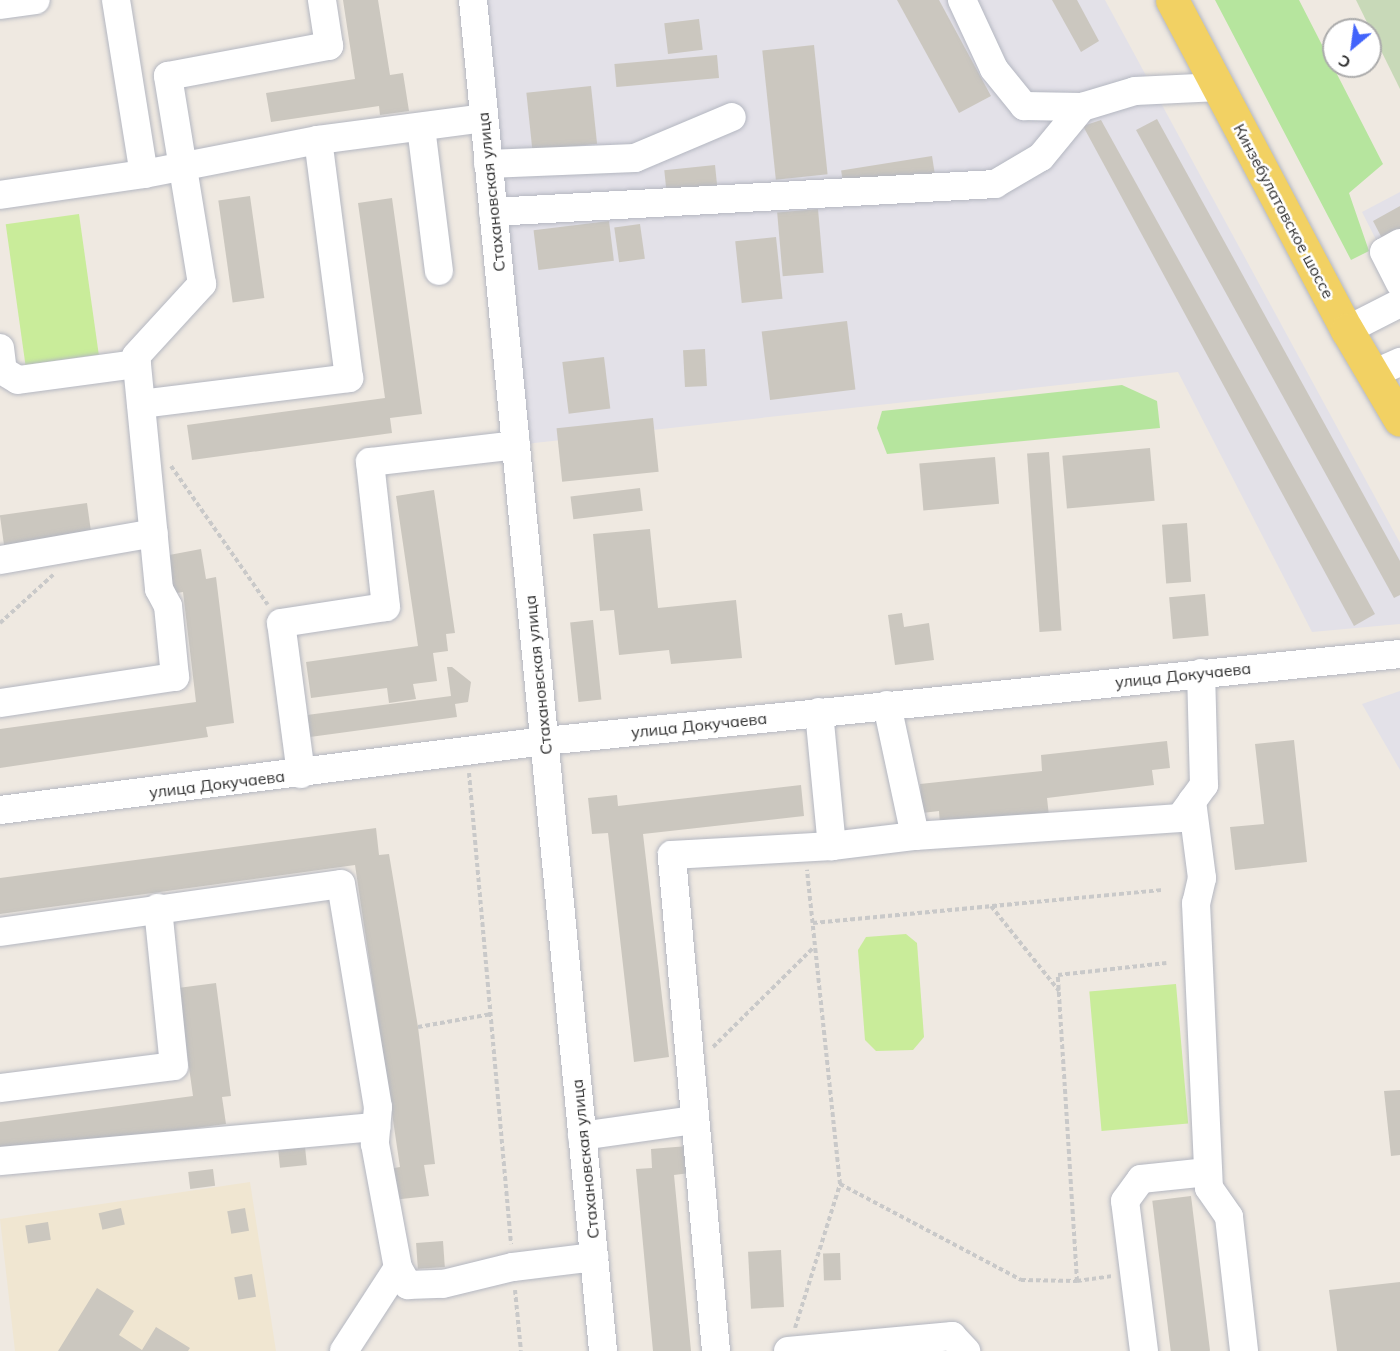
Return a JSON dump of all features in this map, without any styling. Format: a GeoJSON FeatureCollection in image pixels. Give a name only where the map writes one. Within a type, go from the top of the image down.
{"type":"FeatureCollection","features":[{"type":"Feature","properties":{"kind":"main road","name":"Кинзебулатовское шоссе"},"geometry":{"type":"LineString","coordinates":[[1172,0],[1347,330],[1386,368],[1400,420]]}},
{"type":"Feature","properties":{"kind":"street"},"geometry":{"type":"LineString","coordinates":[[0,5],[36,0]]}},
{"type":"Feature","properties":{"kind":"street"},"geometry":{"type":"LineString","coordinates":[[116,0],[144,174]]}},
{"type":"Feature","properties":{"kind":"street"},"geometry":{"type":"LineString","coordinates":[[0,703],[175,677],[168,606],[159,589],[136,364],[136,356],[202,284],[168,76],[329,46],[322,0]]}},
{"type":"Feature","properties":{"kind":"street","name":"Стахановская улица"},"geometry":{"type":"LineString","coordinates":[[472,0],[603,1351]]}},
{"type":"Feature","properties":{"kind":"street"},"geometry":{"type":"LineString","coordinates":[[962,0],[994,69],[1024,106],[1082,107],[1135,91],[1219,87]]}},
{"type":"Feature","properties":{"kind":"street"},"geometry":{"type":"LineString","coordinates":[[493,212],[994,184],[1041,157],[1082,107]]}},
{"type":"Feature","properties":{"kind":"street"},"geometry":{"type":"LineString","coordinates":[[488,165],[635,158],[732,117]]}},
{"type":"Feature","properties":{"kind":"street"},"geometry":{"type":"LineString","coordinates":[[0,195],[144,174],[318,140],[484,118]]}},
{"type":"Feature","properties":{"kind":"street"},"geometry":{"type":"LineString","coordinates":[[421,126],[440,271]]}},
{"type":"Feature","properties":{"kind":"street"},"geometry":{"type":"LineString","coordinates":[[141,404],[350,378],[318,140]]}},
{"type":"Feature","properties":{"kind":"street"},"geometry":{"type":"LineString","coordinates":[[1400,243],[1383,252],[1400,283]]}},
{"type":"Feature","properties":{"kind":"street"},"geometry":{"type":"LineString","coordinates":[[1347,330],[1400,303]]}},
{"type":"Feature","properties":{"kind":"street"},"geometry":{"type":"LineString","coordinates":[[0,348],[3,371],[18,380],[136,364]]}},
{"type":"Feature","properties":{"kind":"street"},"geometry":{"type":"LineString","coordinates":[[301,774],[281,623],[386,607],[370,462],[516,445]]}},
{"type":"Feature","properties":{"kind":"street"},"geometry":{"type":"LineString","coordinates":[[0,560],[154,533]]}},
{"type":"Feature","properties":{"kind":"street","name":"улица Докучаева"},"geometry":{"type":"LineString","coordinates":[[0,810],[301,774],[544,741],[1400,654]]}},
{"type":"Feature","properties":{"kind":"street"},"geometry":{"type":"LineString","coordinates":[[716,1351],[672,855],[818,847],[915,836],[1180,818],[1204,785],[1201,673]]}},
{"type":"Feature","properties":{"kind":"street"},"geometry":{"type":"LineString","coordinates":[[887,705],[915,836]]}},
{"type":"Feature","properties":{"kind":"street"},"geometry":{"type":"LineString","coordinates":[[818,847],[819,712]]}},
{"type":"Feature","properties":{"kind":"street"},"geometry":{"type":"LineString","coordinates":[[1192,801],[1202,878],[1196,903],[1209,1188],[1229,1217],[1244,1351]]}},
{"type":"Feature","properties":{"kind":"street"},"geometry":{"type":"LineString","coordinates":[[0,932],[341,884],[378,1107],[375,1144],[398,1268],[408,1285],[443,1284],[513,1267],[594,1257]]}},
{"type":"Feature","properties":{"kind":"street"},"geometry":{"type":"LineString","coordinates":[[0,1088],[174,1066],[158,909]]}},
{"type":"Feature","properties":{"kind":"street"},"geometry":{"type":"LineString","coordinates":[[582,1136],[695,1120]]}},
{"type":"Feature","properties":{"kind":"street"},"geometry":{"type":"LineString","coordinates":[[0,1161],[376,1127]]}},
{"type":"Feature","properties":{"kind":"street"},"geometry":{"type":"LineString","coordinates":[[1144,1351],[1136,1273],[1125,1201],[1141,1179],[1208,1172]]}},
{"type":"Feature","properties":{"kind":"street"},"geometry":{"type":"LineString","coordinates":[[344,1351],[398,1268]]}},
{"type":"Feature","properties":{"kind":"street"},"geometry":{"type":"LineString","coordinates":[[788,1351],[952,1336],[966,1351]]}},
{"type":"Feature","properties":{"kind":"path"},"geometry":{"type":"LineString","coordinates":[[169,463],[281,623]]}},
{"type":"Feature","properties":{"kind":"path"},"geometry":{"type":"LineString","coordinates":[[0,623],[82,545]]}},
{"type":"Feature","properties":{"kind":"path"},"geometry":{"type":"LineString","coordinates":[[467,752],[521,1351]]}},
{"type":"Feature","properties":{"kind":"path"},"geometry":{"type":"LineString","coordinates":[[788,1351],[840,1184],[813,923],[818,847]]}},
{"type":"Feature","properties":{"kind":"path"},"geometry":{"type":"LineString","coordinates":[[813,923],[1163,890]]}},
{"type":"Feature","properties":{"kind":"path"},"geometry":{"type":"LineString","coordinates":[[991,906],[1059,991]]}},
{"type":"Feature","properties":{"kind":"path"},"geometry":{"type":"LineString","coordinates":[[709,1050],[815,946]]}},
{"type":"Feature","properties":{"kind":"path"},"geometry":{"type":"LineString","coordinates":[[1077,1281],[1058,975],[1166,963]]}},
{"type":"Feature","properties":{"kind":"path"},"geometry":{"type":"LineString","coordinates":[[418,1027],[492,1014]]}},
{"type":"Feature","properties":{"kind":"path"},"geometry":{"type":"LineString","coordinates":[[840,1184],[1021,1280],[1077,1281],[1136,1273]]}},
{"type":"Feature","properties":{"kind":"shaded area"},"geometry":{"type":"Polygon","coordinates":[[[476,0],[1105,0],[1400,543],[1400,624],[1312,632],[1178,372],[516,445],[476,0]]]}},
{"type":"Feature","properties":{"kind":"shaded area"},"geometry":{"type":"Polygon","coordinates":[[[1400,192],[1400,287],[1362,212],[1400,192]]]}},
{"type":"Feature","properties":{"kind":"shaded area"},"geometry":{"type":"Polygon","coordinates":[[[1400,691],[1400,770],[1362,704],[1400,691]]]}},
{"type":"Feature","properties":{"kind":"shaded area"},"geometry":{"type":"Polygon","coordinates":[[[250,1182],[276,1351],[15,1351],[0,1219],[250,1182]]]}},
{"type":"Feature","properties":{"kind":"green space"},"geometry":{"type":"Polygon","coordinates":[[[1215,0],[1299,0],[1322,45],[1322,78],[1339,78],[1383,164],[1349,193],[1369,251],[1351,260],[1215,0]]]}},
{"type":"Feature","properties":{"kind":"green space"},"geometry":{"type":"Polygon","coordinates":[[[1356,0],[1400,0],[1400,89],[1382,53],[1382,18],[1365,18],[1356,0]]]}},
{"type":"Feature","properties":{"kind":"green space"},"geometry":{"type":"Polygon","coordinates":[[[79,214],[99,355],[25,365],[6,224],[79,214]]]}},
{"type":"Feature","properties":{"kind":"green space"},"geometry":{"type":"Polygon","coordinates":[[[1122,385],[1157,401],[1160,428],[887,454],[877,428],[882,411],[1122,385]]]}},
{"type":"Feature","properties":{"kind":"green space"},"geometry":{"type":"Polygon","coordinates":[[[906,934],[917,943],[924,1037],[913,1050],[876,1051],[865,1040],[858,950],[866,937],[906,934]]]}},
{"type":"Feature","properties":{"kind":"green space"},"geometry":{"type":"Polygon","coordinates":[[[1176,984],[1188,1123],[1102,1131],[1089,992],[1176,984]]]}},
{"type":"Feature","properties":{"kind":"building"},"geometry":{"type":"Polygon","coordinates":[[[343,0],[378,0],[390,75],[403,73],[409,111],[380,115],[379,106],[271,122],[266,93],[355,79],[343,0]]]}},
{"type":"Feature","properties":{"kind":"building"},"geometry":{"type":"Polygon","coordinates":[[[897,0],[939,0],[991,96],[959,113],[897,0]]]}},
{"type":"Feature","properties":{"kind":"building"},"geometry":{"type":"Polygon","coordinates":[[[1052,0],[1077,0],[1099,41],[1081,52],[1052,0]]]}},
{"type":"Feature","properties":{"kind":"building"},"geometry":{"type":"Polygon","coordinates":[[[699,19],[703,50],[668,54],[664,23],[699,19]]]}},
{"type":"Feature","properties":{"kind":"building"},"geometry":{"type":"Polygon","coordinates":[[[814,45],[828,174],[776,180],[762,50],[814,45]]]}},
{"type":"Feature","properties":{"kind":"building"},"geometry":{"type":"Polygon","coordinates":[[[717,55],[719,78],[616,87],[614,64],[717,55]]]}},
{"type":"Feature","properties":{"kind":"building"},"geometry":{"type":"Polygon","coordinates":[[[591,86],[597,144],[532,150],[526,93],[591,86]]]}},
{"type":"Feature","properties":{"kind":"building"},"geometry":{"type":"Polygon","coordinates":[[[1157,119],[1400,561],[1400,595],[1394,598],[1136,130],[1157,119]]]}},
{"type":"Feature","properties":{"kind":"building"},"geometry":{"type":"Polygon","coordinates":[[[1101,120],[1375,614],[1354,626],[1083,126],[1101,120]]]}},
{"type":"Feature","properties":{"kind":"building"},"geometry":{"type":"Polygon","coordinates":[[[932,156],[935,176],[844,190],[841,170],[932,156]]]}},
{"type":"Feature","properties":{"kind":"building"},"geometry":{"type":"Polygon","coordinates":[[[715,165],[717,185],[666,190],[664,170],[715,165]]]}},
{"type":"Feature","properties":{"kind":"building"},"geometry":{"type":"Polygon","coordinates":[[[250,196],[264,298],[233,302],[218,200],[250,196]]]}},
{"type":"Feature","properties":{"kind":"building"},"geometry":{"type":"Polygon","coordinates":[[[392,198],[422,414],[390,418],[392,433],[192,460],[187,425],[385,398],[358,203],[392,198]]]}},
{"type":"Feature","properties":{"kind":"building"},"geometry":{"type":"Polygon","coordinates":[[[1400,206],[1400,236],[1385,244],[1373,221],[1400,206]]]}},
{"type":"Feature","properties":{"kind":"building"},"geometry":{"type":"Polygon","coordinates":[[[818,209],[824,273],[783,276],[777,213],[818,209]]]}},
{"type":"Feature","properties":{"kind":"building"},"geometry":{"type":"Polygon","coordinates":[[[609,221],[614,261],[538,270],[534,230],[609,221]]]}},
{"type":"Feature","properties":{"kind":"building"},"geometry":{"type":"Polygon","coordinates":[[[640,224],[645,259],[619,262],[614,228],[640,224]]]}},
{"type":"Feature","properties":{"kind":"building"},"geometry":{"type":"Polygon","coordinates":[[[776,237],[782,299],[742,303],[735,241],[776,237]]]}},
{"type":"Feature","properties":{"kind":"building"},"geometry":{"type":"Polygon","coordinates":[[[847,321],[855,389],[770,400],[762,331],[847,321]]]}},
{"type":"Feature","properties":{"kind":"building"},"geometry":{"type":"Polygon","coordinates":[[[705,349],[707,386],[685,387],[683,350],[705,349]]]}},
{"type":"Feature","properties":{"kind":"building"},"geometry":{"type":"Polygon","coordinates":[[[604,357],[610,409],[569,414],[562,362],[604,357]]]}},
{"type":"Feature","properties":{"kind":"building"},"geometry":{"type":"Polygon","coordinates":[[[653,418],[659,472],[562,482],[557,428],[653,418]]]}},
{"type":"Feature","properties":{"kind":"building"},"geometry":{"type":"Polygon","coordinates":[[[1150,448],[1155,501],[1067,508],[1062,456],[1150,448]]]}},
{"type":"Feature","properties":{"kind":"building"},"geometry":{"type":"Polygon","coordinates":[[[1049,452],[1061,631],[1040,632],[1027,454],[1049,452]]]}},
{"type":"Feature","properties":{"kind":"building"},"geometry":{"type":"Polygon","coordinates":[[[995,457],[999,504],[923,510],[919,464],[995,457]]]}},
{"type":"Feature","properties":{"kind":"building"},"geometry":{"type":"Polygon","coordinates":[[[640,488],[643,511],[573,519],[571,497],[640,488]]]}},
{"type":"Feature","properties":{"kind":"building"},"geometry":{"type":"Polygon","coordinates":[[[434,490],[455,633],[446,634],[448,651],[433,653],[437,681],[413,684],[416,699],[389,703],[387,688],[311,698],[306,662],[418,646],[396,496],[434,490]]]}},
{"type":"Feature","properties":{"kind":"building"},"geometry":{"type":"Polygon","coordinates":[[[87,503],[92,537],[5,549],[0,515],[87,503]]]}},
{"type":"Feature","properties":{"kind":"building"},"geometry":{"type":"Polygon","coordinates":[[[1187,523],[1191,582],[1166,584],[1162,525],[1187,523]]]}},
{"type":"Feature","properties":{"kind":"building"},"geometry":{"type":"Polygon","coordinates":[[[650,529],[658,608],[736,600],[742,658],[671,664],[669,650],[619,655],[614,610],[600,611],[593,534],[650,529]]]}},
{"type":"Feature","properties":{"kind":"building"},"geometry":{"type":"Polygon","coordinates":[[[201,549],[206,579],[216,577],[234,723],[206,727],[208,737],[0,768],[0,729],[196,702],[183,592],[171,594],[164,556],[201,549]]]}},
{"type":"Feature","properties":{"kind":"building"},"geometry":{"type":"Polygon","coordinates":[[[1205,594],[1209,636],[1173,639],[1169,597],[1205,594]]]}},
{"type":"Feature","properties":{"kind":"building"},"geometry":{"type":"Polygon","coordinates":[[[902,613],[904,627],[929,623],[934,660],[895,665],[888,615],[902,613]]]}},
{"type":"Feature","properties":{"kind":"building"},"geometry":{"type":"Polygon","coordinates":[[[593,620],[601,700],[578,702],[570,622],[593,620]]]}},
{"type":"Feature","properties":{"kind":"building"},"geometry":{"type":"Polygon","coordinates":[[[447,667],[452,667],[471,682],[468,702],[455,704],[457,717],[310,737],[307,715],[451,696],[447,667]]]}},
{"type":"Feature","properties":{"kind":"building"},"geometry":{"type":"Polygon","coordinates":[[[1294,740],[1307,862],[1235,870],[1230,827],[1264,824],[1255,744],[1294,740]]]}},
{"type":"Feature","properties":{"kind":"building"},"geometry":{"type":"Polygon","coordinates":[[[1167,741],[1170,768],[1152,770],[1154,785],[1047,798],[1049,816],[940,825],[939,811],[922,813],[920,784],[1042,771],[1041,755],[1167,741]]]}},
{"type":"Feature","properties":{"kind":"building"},"geometry":{"type":"Polygon","coordinates":[[[801,785],[804,816],[643,834],[669,1057],[634,1062],[608,833],[592,834],[588,798],[617,795],[618,806],[801,785]]]}},
{"type":"Feature","properties":{"kind":"building"},"geometry":{"type":"Polygon","coordinates":[[[376,828],[379,855],[389,854],[418,1027],[435,1164],[424,1165],[429,1196],[392,1200],[388,1169],[400,1167],[355,865],[0,914],[0,878],[376,828]]]}},
{"type":"Feature","properties":{"kind":"building"},"geometry":{"type":"Polygon","coordinates":[[[216,983],[231,1096],[222,1097],[226,1124],[0,1154],[0,1122],[193,1096],[178,988],[216,983]]]}},
{"type":"Feature","properties":{"kind":"building"},"geometry":{"type":"Polygon","coordinates":[[[1400,1090],[1400,1155],[1391,1156],[1384,1091],[1400,1090]]]}},
{"type":"Feature","properties":{"kind":"building"},"geometry":{"type":"Polygon","coordinates":[[[688,1146],[690,1173],[674,1175],[691,1351],[653,1351],[636,1169],[652,1168],[651,1149],[688,1146]]]}},
{"type":"Feature","properties":{"kind":"building"},"geometry":{"type":"Polygon","coordinates":[[[305,1147],[307,1165],[280,1168],[278,1150],[305,1147]]]}},
{"type":"Feature","properties":{"kind":"building"},"geometry":{"type":"Polygon","coordinates":[[[213,1169],[215,1186],[190,1189],[188,1172],[213,1169]]]}},
{"type":"Feature","properties":{"kind":"building"},"geometry":{"type":"Polygon","coordinates":[[[1191,1196],[1210,1351],[1171,1351],[1152,1201],[1191,1196]]]}},
{"type":"Feature","properties":{"kind":"building"},"geometry":{"type":"Polygon","coordinates":[[[121,1208],[125,1225],[102,1230],[99,1213],[121,1208]]]}},
{"type":"Feature","properties":{"kind":"building"},"geometry":{"type":"Polygon","coordinates":[[[245,1208],[249,1231],[231,1234],[227,1211],[245,1208]]]}},
{"type":"Feature","properties":{"kind":"building"},"geometry":{"type":"Polygon","coordinates":[[[48,1222],[51,1240],[28,1243],[25,1226],[48,1222]]]}},
{"type":"Feature","properties":{"kind":"building"},"geometry":{"type":"Polygon","coordinates":[[[443,1241],[445,1267],[418,1269],[416,1243],[443,1241]]]}},
{"type":"Feature","properties":{"kind":"building"},"geometry":{"type":"Polygon","coordinates":[[[781,1250],[784,1307],[751,1309],[748,1252],[781,1250]]]}},
{"type":"Feature","properties":{"kind":"building"},"geometry":{"type":"Polygon","coordinates":[[[840,1253],[841,1280],[824,1281],[823,1254],[840,1253]]]}},
{"type":"Feature","properties":{"kind":"building"},"geometry":{"type":"Polygon","coordinates":[[[252,1274],[256,1297],[238,1300],[234,1277],[252,1274]]]}},
{"type":"Feature","properties":{"kind":"building"},"geometry":{"type":"Polygon","coordinates":[[[1400,1282],[1400,1351],[1337,1351],[1329,1290],[1400,1282]]]}},
{"type":"Feature","properties":{"kind":"building"},"geometry":{"type":"Polygon","coordinates":[[[97,1288],[134,1311],[119,1335],[142,1350],[156,1327],[190,1348],[188,1351],[58,1351],[97,1288]]]}}]}
